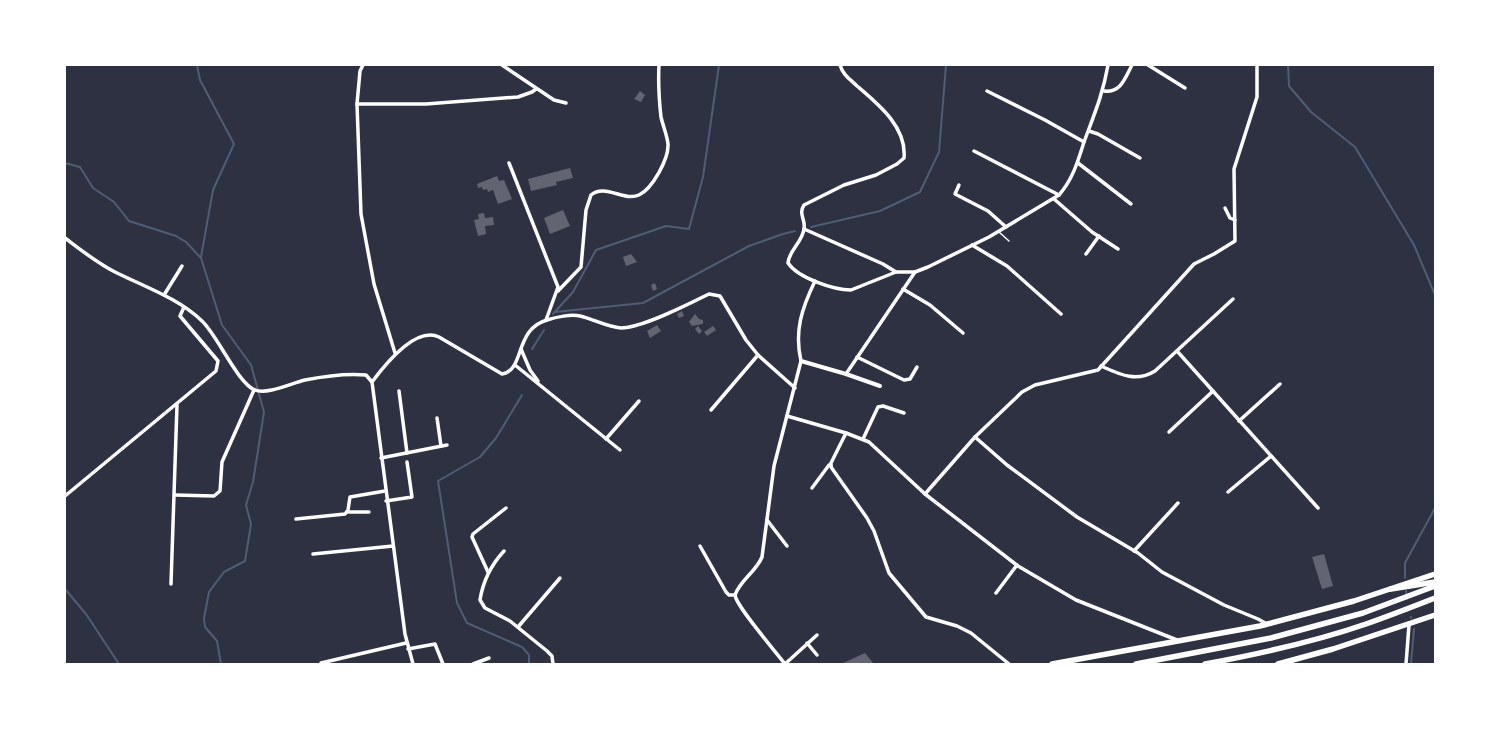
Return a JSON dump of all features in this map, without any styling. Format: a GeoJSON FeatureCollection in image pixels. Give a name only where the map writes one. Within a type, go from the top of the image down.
{"type":"FeatureCollection","features":[{"type":"Feature","properties":{"kind":"main road"},"geometry":{"type":"LineString","coordinates":[[1052,664],[1180,642],[1267,624],[1320,611],[1391,590],[1435,574]]}},
{"type":"Feature","properties":{"kind":"main road"},"geometry":{"type":"LineString","coordinates":[[1391,590],[1435,582]]}},
{"type":"Feature","properties":{"kind":"main road"},"geometry":{"type":"LineString","coordinates":[[1136,664],[1271,638],[1363,613],[1435,586]]}},
{"type":"Feature","properties":{"kind":"main road"},"geometry":{"type":"LineString","coordinates":[[1205,664],[1274,650],[1330,635],[1366,624],[1435,598]]}},
{"type":"Feature","properties":{"kind":"main road"},"geometry":{"type":"LineString","coordinates":[[1278,664],[1409,625],[1435,615]]}},
{"type":"Feature","properties":{"kind":"street"},"geometry":{"type":"LineString","coordinates":[[363,65],[360,71],[357,104],[361,214],[374,284],[395,353]]}},
{"type":"Feature","properties":{"kind":"street"},"geometry":{"type":"LineString","coordinates":[[502,65],[554,100],[566,103]]}},
{"type":"Feature","properties":{"kind":"street"},"geometry":{"type":"LineString","coordinates":[[546,320],[558,291],[581,267],[586,210],[591,194],[602,191],[626,196],[639,195],[655,179],[666,158],[668,145],[662,118],[658,88],[659,65]]}},
{"type":"Feature","properties":{"kind":"street"},"geometry":{"type":"LineString","coordinates":[[840,65],[843,73],[876,104],[898,129],[905,151],[904,158],[897,164],[876,175],[844,185],[804,205],[801,214],[804,229],[799,241],[791,252],[788,263],[794,269],[815,282],[843,290],[851,290],[896,272],[915,272],[928,267],[999,232],[1059,195],[1068,184],[1078,164],[1084,142],[1104,91],[1107,65]]}},
{"type":"Feature","properties":{"kind":"street"},"geometry":{"type":"LineString","coordinates":[[1104,91],[1110,92],[1119,88],[1132,65]]}},
{"type":"Feature","properties":{"kind":"street"},"geometry":{"type":"LineString","coordinates":[[1148,65],[1185,88]]}},
{"type":"Feature","properties":{"kind":"street"},"geometry":{"type":"LineString","coordinates":[[925,494],[975,437],[1022,392],[1035,386],[1098,370],[1194,264],[1235,241],[1234,169],[1257,97],[1257,65]]}},
{"type":"Feature","properties":{"kind":"street"},"geometry":{"type":"LineString","coordinates":[[357,104],[426,104],[518,97],[536,89]]}},
{"type":"Feature","properties":{"kind":"street"},"geometry":{"type":"LineString","coordinates":[[987,91],[1045,120],[1084,142]]}},
{"type":"Feature","properties":{"kind":"street"},"geometry":{"type":"LineString","coordinates":[[1089,131],[1098,134],[1140,158]]}},
{"type":"Feature","properties":{"kind":"street"},"geometry":{"type":"LineString","coordinates":[[974,151],[1059,195]]}},
{"type":"Feature","properties":{"kind":"street"},"geometry":{"type":"LineString","coordinates":[[509,163],[558,291]]}},
{"type":"Feature","properties":{"kind":"street"},"geometry":{"type":"LineString","coordinates":[[1078,164],[1131,204]]}},
{"type":"Feature","properties":{"kind":"street"},"geometry":{"type":"LineString","coordinates":[[959,185],[955,194],[988,211],[1006,227]]}},
{"type":"Feature","properties":{"kind":"street"},"geometry":{"type":"LineString","coordinates":[[1054,199],[1099,236],[1118,249]]}},
{"type":"Feature","properties":{"kind":"street"},"geometry":{"type":"LineString","coordinates":[[1225,208],[1230,218],[1235,220]]}},
{"type":"Feature","properties":{"kind":"street"},"geometry":{"type":"LineString","coordinates":[[804,229],[883,264],[896,272]]}},
{"type":"Feature","properties":{"kind":"street"},"geometry":{"type":"LineString","coordinates":[[1086,254],[1099,236]]}},
{"type":"Feature","properties":{"kind":"street"},"geometry":{"type":"LineString","coordinates":[[66,240],[113,271],[164,295],[184,307],[203,322],[219,343],[245,383],[254,390],[268,390],[304,380],[346,374],[366,375],[372,382],[386,501],[406,643],[414,664]]}},
{"type":"Feature","properties":{"kind":"street"},"geometry":{"type":"LineString","coordinates":[[972,246],[1007,266],[1061,314]]}},
{"type":"Feature","properties":{"kind":"street"},"geometry":{"type":"LineString","coordinates":[[164,295],[182,266]]}},
{"type":"Feature","properties":{"kind":"street"},"geometry":{"type":"LineString","coordinates":[[846,374],[915,272]]}},
{"type":"Feature","properties":{"kind":"street"},"geometry":{"type":"LineString","coordinates":[[815,282],[804,303],[799,322],[797,346],[801,361],[774,466],[762,558],[737,589],[735,599],[785,664],[816,635]]}},
{"type":"Feature","properties":{"kind":"street"},"geometry":{"type":"LineString","coordinates":[[903,289],[930,305],[963,333]]}},
{"type":"Feature","properties":{"kind":"street"},"geometry":{"type":"LineString","coordinates":[[372,382],[395,353],[422,337],[430,335],[439,337],[502,374],[512,371],[526,335],[531,328],[546,320],[579,316],[615,327],[628,327],[669,313],[709,294],[715,294],[720,296],[746,340],[758,355],[795,388]]}},
{"type":"Feature","properties":{"kind":"street"},"geometry":{"type":"LineString","coordinates":[[1101,366],[1131,377],[1147,376],[1177,351],[1233,299]]}},
{"type":"Feature","properties":{"kind":"street"},"geometry":{"type":"LineString","coordinates":[[65,496],[177,405],[216,371],[218,361],[181,318],[184,307]]}},
{"type":"Feature","properties":{"kind":"street"},"geometry":{"type":"LineString","coordinates":[[521,349],[530,370],[541,386]]}},
{"type":"Feature","properties":{"kind":"street"},"geometry":{"type":"LineString","coordinates":[[1177,351],[1318,508]]}},
{"type":"Feature","properties":{"kind":"street"},"geometry":{"type":"LineString","coordinates":[[711,410],[758,355]]}},
{"type":"Feature","properties":{"kind":"street"},"geometry":{"type":"LineString","coordinates":[[857,357],[904,380],[910,379],[917,366]]}},
{"type":"Feature","properties":{"kind":"street"},"geometry":{"type":"LineString","coordinates":[[801,361],[880,386]]}},
{"type":"Feature","properties":{"kind":"street"},"geometry":{"type":"LineString","coordinates":[[515,365],[620,450]]}},
{"type":"Feature","properties":{"kind":"street"},"geometry":{"type":"LineString","coordinates":[[1240,421],[1280,384]]}},
{"type":"Feature","properties":{"kind":"street"},"geometry":{"type":"LineString","coordinates":[[175,495],[214,496],[218,494],[220,491],[222,462],[254,390]]}},
{"type":"Feature","properties":{"kind":"street"},"geometry":{"type":"LineString","coordinates":[[1169,432],[1213,391]]}},
{"type":"Feature","properties":{"kind":"street"},"geometry":{"type":"LineString","coordinates":[[399,392],[406,453]]}},
{"type":"Feature","properties":{"kind":"street"},"geometry":{"type":"LineString","coordinates":[[606,438],[639,401]]}},
{"type":"Feature","properties":{"kind":"street"},"geometry":{"type":"LineString","coordinates":[[171,584],[177,405]]}},
{"type":"Feature","properties":{"kind":"street"},"geometry":{"type":"LineString","coordinates":[[863,439],[878,407],[883,406],[904,413]]}},
{"type":"Feature","properties":{"kind":"street"},"geometry":{"type":"LineString","coordinates":[[787,416],[846,432],[863,439],[925,494],[1017,565],[1076,600],[1180,642]]}},
{"type":"Feature","properties":{"kind":"street"},"geometry":{"type":"LineString","coordinates":[[437,418],[441,446]]}},
{"type":"Feature","properties":{"kind":"street"},"geometry":{"type":"LineString","coordinates":[[831,466],[846,432]]}},
{"type":"Feature","properties":{"kind":"street"},"geometry":{"type":"LineString","coordinates":[[975,437],[1007,465],[1078,517],[1134,551],[1162,572],[1224,605],[1267,624]]}},
{"type":"Feature","properties":{"kind":"street"},"geometry":{"type":"LineString","coordinates":[[381,458],[447,445]]}},
{"type":"Feature","properties":{"kind":"street"},"geometry":{"type":"LineString","coordinates":[[1228,492],[1271,456]]}},
{"type":"Feature","properties":{"kind":"street"},"geometry":{"type":"LineString","coordinates":[[386,501],[412,497],[406,462]]}},
{"type":"Feature","properties":{"kind":"street"},"geometry":{"type":"LineString","coordinates":[[812,488],[829,464],[831,466]]}},
{"type":"Feature","properties":{"kind":"street"},"geometry":{"type":"LineString","coordinates":[[831,466],[867,518],[874,531],[889,573],[926,617],[957,626],[971,633],[1009,664]]}},
{"type":"Feature","properties":{"kind":"street"},"geometry":{"type":"LineString","coordinates":[[347,512],[350,497],[385,491]]}},
{"type":"Feature","properties":{"kind":"street"},"geometry":{"type":"LineString","coordinates":[[1134,551],[1178,503]]}},
{"type":"Feature","properties":{"kind":"street"},"geometry":{"type":"LineString","coordinates":[[488,572],[472,537],[473,534],[506,508]]}},
{"type":"Feature","properties":{"kind":"street"},"geometry":{"type":"LineString","coordinates":[[296,519],[347,512],[369,512]]}},
{"type":"Feature","properties":{"kind":"street"},"geometry":{"type":"LineString","coordinates":[[767,520],[787,546]]}},
{"type":"Feature","properties":{"kind":"street"},"geometry":{"type":"LineString","coordinates":[[313,554],[393,546]]}},
{"type":"Feature","properties":{"kind":"street"},"geometry":{"type":"LineString","coordinates":[[700,546],[726,592],[729,595],[735,595]]}},
{"type":"Feature","properties":{"kind":"street"},"geometry":{"type":"LineString","coordinates":[[504,551],[488,572],[480,600],[485,608],[518,627],[547,651],[552,656],[553,664]]}},
{"type":"Feature","properties":{"kind":"street"},"geometry":{"type":"LineString","coordinates":[[996,593],[1017,565]]}},
{"type":"Feature","properties":{"kind":"street"},"geometry":{"type":"LineString","coordinates":[[518,627],[560,578]]}},
{"type":"Feature","properties":{"kind":"street"},"geometry":{"type":"LineString","coordinates":[[1406,664],[1409,625]]}},
{"type":"Feature","properties":{"kind":"street"},"geometry":{"type":"LineString","coordinates":[[322,664],[406,643]]}},
{"type":"Feature","properties":{"kind":"street"},"geometry":{"type":"LineString","coordinates":[[807,643],[816,655]]}},
{"type":"Feature","properties":{"kind":"street"},"geometry":{"type":"LineString","coordinates":[[408,649],[435,644],[443,664]]}},
{"type":"Feature","properties":{"kind":"street"},"geometry":{"type":"LineString","coordinates":[[473,664],[489,658]]}},
{"type":"Feature","properties":{"kind":"lane"},"geometry":{"type":"LineString","coordinates":[[999,232],[1009,241]]}},
{"type":"Feature","properties":{"kind":"building"},"geometry":{"type":"Polygon","coordinates":[[[640,91],[645,95],[641,102],[634,99],[640,91]]]}},
{"type":"Feature","properties":{"kind":"building"},"geometry":{"type":"Polygon","coordinates":[[[570,168],[573,178],[556,182],[557,185],[531,191],[528,179],[570,168]]]}},
{"type":"Feature","properties":{"kind":"building"},"geometry":{"type":"Polygon","coordinates":[[[497,176],[499,181],[504,180],[512,199],[498,204],[493,190],[488,192],[487,189],[483,190],[482,187],[478,188],[477,184],[497,176]]]}},
{"type":"Feature","properties":{"kind":"building"},"geometry":{"type":"Polygon","coordinates":[[[563,210],[570,226],[550,234],[544,218],[563,210]]]}},
{"type":"Feature","properties":{"kind":"building"},"geometry":{"type":"Polygon","coordinates":[[[484,213],[485,218],[493,217],[494,225],[485,226],[486,234],[478,236],[474,220],[479,219],[478,214],[484,213]]]}},
{"type":"Feature","properties":{"kind":"building"},"geometry":{"type":"Polygon","coordinates":[[[631,254],[637,262],[626,266],[623,257],[631,254]]]}},
{"type":"Feature","properties":{"kind":"building"},"geometry":{"type":"Polygon","coordinates":[[[655,283],[657,289],[653,291],[651,285],[655,283]]]}},
{"type":"Feature","properties":{"kind":"building"},"geometry":{"type":"Polygon","coordinates":[[[682,311],[684,316],[679,318],[677,314],[682,311]]]}},
{"type":"Feature","properties":{"kind":"building"},"geometry":{"type":"Polygon","coordinates":[[[695,314],[699,319],[703,320],[703,324],[692,326],[689,322],[695,314]]]}},
{"type":"Feature","properties":{"kind":"building"},"geometry":{"type":"Polygon","coordinates":[[[657,325],[661,331],[650,338],[647,331],[657,325]]]}},
{"type":"Feature","properties":{"kind":"building"},"geometry":{"type":"Polygon","coordinates":[[[698,326],[702,331],[699,334],[695,329],[698,326]]]}},
{"type":"Feature","properties":{"kind":"building"},"geometry":{"type":"Polygon","coordinates":[[[713,326],[716,330],[707,336],[704,332],[713,326]]]}},
{"type":"Feature","properties":{"kind":"building"},"geometry":{"type":"Polygon","coordinates":[[[1324,554],[1333,586],[1322,589],[1312,557],[1324,554]]]}},
{"type":"Feature","properties":{"kind":"building"},"geometry":{"type":"Polygon","coordinates":[[[865,653],[874,664],[841,664],[865,653]]]}},
{"type":"Feature","properties":{"kind":"waterway"},"geometry":{"type":"LineString","coordinates":[[197,65],[200,80],[234,144],[213,190],[201,257]]}},
{"type":"Feature","properties":{"kind":"waterway"},"geometry":{"type":"LineString","coordinates":[[553,314],[573,292],[596,250],[666,226],[689,229],[703,177],[719,65]]}},
{"type":"Feature","properties":{"kind":"waterway"},"geometry":{"type":"LineString","coordinates":[[811,227],[880,211],[920,192],[939,152],[946,65]]}},
{"type":"Feature","properties":{"kind":"waterway"},"geometry":{"type":"LineString","coordinates":[[1288,65],[1289,86],[1311,112],[1355,147],[1414,245],[1435,295]]}},
{"type":"Feature","properties":{"kind":"waterway"},"geometry":{"type":"LineString","coordinates":[[65,163],[80,167],[93,188],[114,202],[129,221],[176,236],[186,242],[201,258],[222,325],[251,365],[264,412],[253,482],[246,505],[251,524],[245,561],[224,572],[209,592],[204,618],[205,627],[217,641],[221,664]]}},
{"type":"Feature","properties":{"kind":"waterway"},"geometry":{"type":"LineString","coordinates":[[555,312],[643,303],[749,246],[795,231]]}},
{"type":"Feature","properties":{"kind":"waterway"},"geometry":{"type":"LineString","coordinates":[[532,349],[544,330]]}},
{"type":"Feature","properties":{"kind":"waterway"},"geometry":{"type":"LineString","coordinates":[[522,395],[496,438],[480,457],[438,481],[457,603],[467,623],[522,647],[529,655],[529,664]]}},
{"type":"Feature","properties":{"kind":"waterway"},"geometry":{"type":"LineString","coordinates":[[1405,578],[1405,563],[1435,508]]}},
{"type":"Feature","properties":{"kind":"waterway"},"geometry":{"type":"LineString","coordinates":[[65,589],[86,614],[119,664]]}},
{"type":"Feature","properties":{"kind":"waterway"},"geometry":{"type":"LineString","coordinates":[[1406,591],[1407,599]]}},
{"type":"Feature","properties":{"kind":"waterway"},"geometry":{"type":"LineString","coordinates":[[1411,664],[1414,629]]}}]}
